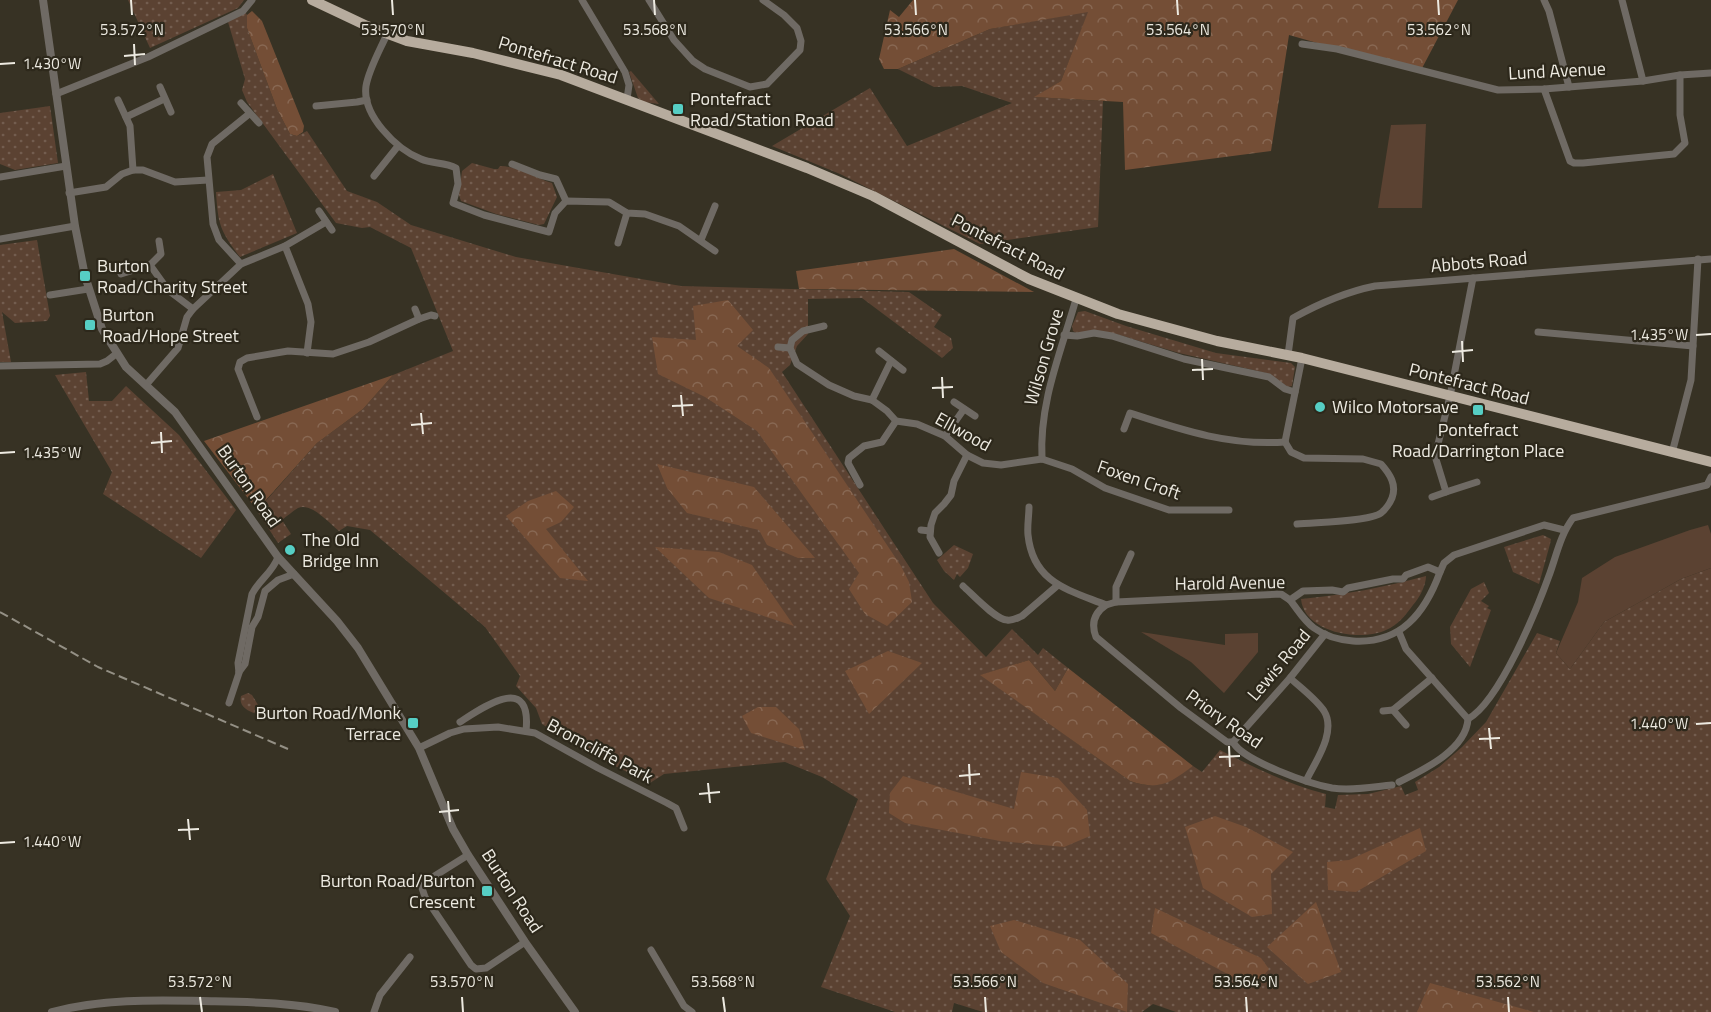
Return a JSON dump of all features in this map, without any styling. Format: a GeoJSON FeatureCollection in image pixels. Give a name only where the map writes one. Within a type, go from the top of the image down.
{"type":"FeatureCollection","features":[{"type":"Feature","properties":{"kind":"highway","name":"Pontefract Road"},"geometry":{"type":"LineString","coordinates":[[312,0],[387,34],[427,45],[474,53],[541,69],[627,99],[856,188],[1015,272],[1076,299],[1162,327],[1302,358],[1711,462]]}},
{"type":"Feature","properties":{"kind":"street","name":"Burton Road"},"geometry":{"type":"LineString","coordinates":[[43,0],[52,50],[69,193],[88,289],[97,318],[116,354],[126,367],[175,412],[278,557],[337,621],[358,648],[418,748],[453,829],[468,855],[525,942],[575,1012]]}},
{"type":"Feature","properties":{"kind":"street"},"geometry":{"type":"LineString","coordinates":[[56,94],[148,57],[243,11],[252,0]]}},
{"type":"Feature","properties":{"kind":"street"},"geometry":{"type":"LineString","coordinates":[[582,0],[626,72],[627,99]]}},
{"type":"Feature","properties":{"kind":"street"},"geometry":{"type":"LineString","coordinates":[[649,0],[674,40],[693,61],[705,69],[750,87],[767,84],[800,50],[801,41],[797,28],[763,0]]}},
{"type":"Feature","properties":{"kind":"street"},"geometry":{"type":"LineString","coordinates":[[1544,0],[1569,87]]}},
{"type":"Feature","properties":{"kind":"street"},"geometry":{"type":"LineString","coordinates":[[1622,0],[1643,81]]}},
{"type":"Feature","properties":{"kind":"street"},"geometry":{"type":"LineString","coordinates":[[387,34],[366,85],[367,99],[379,126],[398,146],[422,160],[449,164],[456,168],[458,184],[453,203],[484,215],[549,232],[555,213],[566,201],[609,202],[627,213],[645,214],[679,226],[715,251]]}},
{"type":"Feature","properties":{"kind":"street","name":"Lund Avenue"},"geometry":{"type":"LineString","coordinates":[[1302,44],[1337,49],[1498,90],[1544,89],[1711,73]]}},
{"type":"Feature","properties":{"kind":"street"},"geometry":{"type":"LineString","coordinates":[[1544,89],[1570,161],[1574,163],[1674,154],[1685,143],[1680,115],[1680,75]]}},
{"type":"Feature","properties":{"kind":"street"},"geometry":{"type":"LineString","coordinates":[[160,87],[171,112]]}},
{"type":"Feature","properties":{"kind":"street"},"geometry":{"type":"LineString","coordinates":[[126,117],[164,99]]}},
{"type":"Feature","properties":{"kind":"street"},"geometry":{"type":"LineString","coordinates":[[316,106],[367,99]]}},
{"type":"Feature","properties":{"kind":"street"},"geometry":{"type":"LineString","coordinates":[[118,100],[131,134],[133,170]]}},
{"type":"Feature","properties":{"kind":"street"},"geometry":{"type":"LineString","coordinates":[[241,103],[259,123]]}},
{"type":"Feature","properties":{"kind":"street"},"geometry":{"type":"LineString","coordinates":[[241,264],[225,247],[213,224],[207,157],[212,144],[249,114]]}},
{"type":"Feature","properties":{"kind":"street"},"geometry":{"type":"LineString","coordinates":[[374,176],[398,146]]}},
{"type":"Feature","properties":{"kind":"street"},"geometry":{"type":"LineString","coordinates":[[512,164],[540,175],[556,178],[566,201]]}},
{"type":"Feature","properties":{"kind":"street"},"geometry":{"type":"LineString","coordinates":[[0,177],[66,166]]}},
{"type":"Feature","properties":{"kind":"street"},"geometry":{"type":"LineString","coordinates":[[69,193],[106,187],[122,174],[133,170],[143,170],[175,182],[208,180]]}},
{"type":"Feature","properties":{"kind":"street"},"geometry":{"type":"LineString","coordinates":[[701,240],[715,206]]}},
{"type":"Feature","properties":{"kind":"street"},"geometry":{"type":"LineString","coordinates":[[319,211],[332,230]]}},
{"type":"Feature","properties":{"kind":"street"},"geometry":{"type":"LineString","coordinates":[[618,243],[627,213]]}},
{"type":"Feature","properties":{"kind":"street"},"geometry":{"type":"LineString","coordinates":[[146,385],[178,348],[187,317],[192,309],[241,264],[285,246],[326,222]]}},
{"type":"Feature","properties":{"kind":"street"},"geometry":{"type":"LineString","coordinates":[[0,239],[75,226]]}},
{"type":"Feature","properties":{"kind":"street"},"geometry":{"type":"LineString","coordinates":[[121,274],[150,265],[161,254],[159,242]]}},
{"type":"Feature","properties":{"kind":"street"},"geometry":{"type":"LineString","coordinates":[[285,246],[308,304],[310,322],[307,353]]}},
{"type":"Feature","properties":{"kind":"street","name":"Abbots Road"},"geometry":{"type":"LineString","coordinates":[[1288,355],[1293,318],[1340,295],[1375,286],[1711,259]]}},
{"type":"Feature","properties":{"kind":"street"},"geometry":{"type":"LineString","coordinates":[[1672,453],[1691,380],[1698,260]]}},
{"type":"Feature","properties":{"kind":"street"},"geometry":{"type":"LineString","coordinates":[[150,265],[168,290],[192,309]]}},
{"type":"Feature","properties":{"kind":"street"},"geometry":{"type":"LineString","coordinates":[[1446,492],[1435,456],[1450,396],[1473,278]]}},
{"type":"Feature","properties":{"kind":"street"},"geometry":{"type":"LineString","coordinates":[[51,295],[88,289]]}},
{"type":"Feature","properties":{"kind":"street","name":"Wilson Grove"},"geometry":{"type":"LineString","coordinates":[[1042,459],[1042,428],[1046,400],[1076,299]]}},
{"type":"Feature","properties":{"kind":"street"},"geometry":{"type":"LineString","coordinates":[[416,309],[419,319]]}},
{"type":"Feature","properties":{"kind":"street"},"geometry":{"type":"LineString","coordinates":[[257,417],[238,369],[240,362],[247,358],[288,351],[333,354],[369,342],[419,319],[435,316]]}},
{"type":"Feature","properties":{"kind":"street"},"geometry":{"type":"LineString","coordinates":[[778,347],[790,348],[792,340],[803,332],[824,326]]}},
{"type":"Feature","properties":{"kind":"street"},"geometry":{"type":"LineString","coordinates":[[1538,332],[1693,346]]}},
{"type":"Feature","properties":{"kind":"street"},"geometry":{"type":"LineString","coordinates":[[1064,335],[1077,336],[1094,333],[1112,336],[1184,359],[1269,377],[1285,389],[1295,392]]}},
{"type":"Feature","properties":{"kind":"street","name":"Ellwood"},"geometry":{"type":"LineString","coordinates":[[790,348],[797,364],[829,385],[854,396],[872,400],[896,421],[917,424],[945,436],[966,455],[983,463],[1001,465],[1042,459]]}},
{"type":"Feature","properties":{"kind":"street"},"geometry":{"type":"LineString","coordinates":[[879,351],[903,370]]}},
{"type":"Feature","properties":{"kind":"street"},"geometry":{"type":"LineString","coordinates":[[0,366],[100,364],[116,354]]}},
{"type":"Feature","properties":{"kind":"street"},"geometry":{"type":"LineString","coordinates":[[1297,524],[1359,519],[1380,514],[1391,502],[1394,493],[1394,483],[1381,464],[1363,459],[1304,458],[1292,452],[1285,442],[1302,358]]}},
{"type":"Feature","properties":{"kind":"street"},"geometry":{"type":"LineString","coordinates":[[872,400],[891,361]]}},
{"type":"Feature","properties":{"kind":"street"},"geometry":{"type":"LineString","coordinates":[[954,402],[975,416]]}},
{"type":"Feature","properties":{"kind":"street"},"geometry":{"type":"LineString","coordinates":[[945,436],[964,409]]}},
{"type":"Feature","properties":{"kind":"street"},"geometry":{"type":"LineString","coordinates":[[1124,429],[1130,413],[1198,435],[1262,444],[1285,442]]}},
{"type":"Feature","properties":{"kind":"street"},"geometry":{"type":"LineString","coordinates":[[860,485],[848,463],[849,458],[864,446],[882,442],[896,421]]}},
{"type":"Feature","properties":{"kind":"street"},"geometry":{"type":"LineString","coordinates":[[939,554],[930,537],[930,531],[935,513],[951,495],[954,481],[966,455]]}},
{"type":"Feature","properties":{"kind":"street","name":"Foxen Croft"},"geometry":{"type":"LineString","coordinates":[[1042,459],[1072,469],[1105,488],[1169,510],[1229,510]]}},
{"type":"Feature","properties":{"kind":"street"},"geometry":{"type":"LineString","coordinates":[[1290,600],[1306,620],[1325,634],[1345,640],[1375,640],[1399,632],[1426,603],[1444,563],[1454,555],[1544,525],[1564,530],[1573,518],[1707,485],[1711,477]]}},
{"type":"Feature","properties":{"kind":"street"},"geometry":{"type":"LineString","coordinates":[[1432,497],[1477,482]]}},
{"type":"Feature","properties":{"kind":"street"},"geometry":{"type":"LineString","coordinates":[[1029,507],[1028,536],[1035,560],[1046,577],[1058,585],[1106,605]]}},
{"type":"Feature","properties":{"kind":"street"},"geometry":{"type":"LineString","coordinates":[[921,530],[930,531]]}},
{"type":"Feature","properties":{"kind":"street","name":"Priory Road"},"geometry":{"type":"LineString","coordinates":[[1106,605],[1098,610],[1094,621],[1093,629],[1096,637],[1181,708],[1227,742],[1233,742],[1242,753],[1306,781],[1333,788],[1359,789],[1396,784],[1425,769],[1453,748],[1467,729],[1468,719],[1479,713],[1488,702],[1521,644],[1549,575],[1564,530]]}},
{"type":"Feature","properties":{"kind":"street"},"geometry":{"type":"LineString","coordinates":[[1116,602],[1116,587],[1131,554]]}},
{"type":"Feature","properties":{"kind":"street"},"geometry":{"type":"LineString","coordinates":[[239,673],[238,663],[252,594],[275,565],[278,557]]}},
{"type":"Feature","properties":{"kind":"street","name":"Harold Avenue"},"geometry":{"type":"LineString","coordinates":[[1106,605],[1116,602],[1281,594],[1290,600],[1303,591],[1343,592],[1348,588],[1403,579],[1406,575],[1428,567],[1440,572]]}},
{"type":"Feature","properties":{"kind":"street"},"geometry":{"type":"LineString","coordinates":[[229,703],[244,664],[252,627],[258,617],[265,591],[278,580],[294,574]]}},
{"type":"Feature","properties":{"kind":"street"},"geometry":{"type":"LineString","coordinates":[[963,586],[1005,621],[1022,616],[1058,585]]}},
{"type":"Feature","properties":{"kind":"street"},"geometry":{"type":"LineString","coordinates":[[1399,632],[1406,649],[1468,719]]}},
{"type":"Feature","properties":{"kind":"street","name":"Lewis Road"},"geometry":{"type":"LineString","coordinates":[[1233,742],[1290,678],[1325,634]]}},
{"type":"Feature","properties":{"kind":"street"},"geometry":{"type":"LineString","coordinates":[[1290,678],[1322,709],[1328,724],[1325,741],[1306,781]]}},
{"type":"Feature","properties":{"kind":"street"},"geometry":{"type":"LineString","coordinates":[[1383,711],[1393,710],[1432,678]]}},
{"type":"Feature","properties":{"kind":"street"},"geometry":{"type":"LineString","coordinates":[[460,722],[493,701],[510,698],[524,705],[527,712],[526,731]]}},
{"type":"Feature","properties":{"kind":"street"},"geometry":{"type":"LineString","coordinates":[[1393,710],[1406,726]]}},
{"type":"Feature","properties":{"kind":"street","name":"Bromcliffe Park"},"geometry":{"type":"LineString","coordinates":[[418,748],[464,729],[498,727],[526,731],[544,737],[676,808],[684,828]]}},
{"type":"Feature","properties":{"kind":"street"},"geometry":{"type":"LineString","coordinates":[[468,855],[425,882],[422,888],[425,897],[476,969],[486,968],[525,942]]}},
{"type":"Feature","properties":{"kind":"street"},"geometry":{"type":"LineString","coordinates":[[651,950],[684,1006],[692,1012]]}},
{"type":"Feature","properties":{"kind":"street"},"geometry":{"type":"LineString","coordinates":[[374,1012],[380,995],[410,957]]}},
{"type":"Feature","properties":{"kind":"street"},"geometry":{"type":"LineString","coordinates":[[52,1012],[95,1003],[176,1001],[275,1002],[335,1012]]}},
{"type":"Feature","properties":{"kind":"shaded area"},"geometry":{"type":"Polygon","coordinates":[[[128,0],[244,0],[238,8],[150,48],[128,0]]]}},
{"type":"Feature","properties":{"kind":"shaded area"},"geometry":{"type":"Polygon","coordinates":[[[1089,11],[1061,81],[1035,97],[1103,101],[1098,227],[980,244],[840,174],[772,146],[870,88],[907,146],[1012,103],[962,86],[934,87],[898,69],[990,29],[1089,11]]]}},
{"type":"Feature","properties":{"kind":"shaded area"},"geometry":{"type":"Polygon","coordinates":[[[245,12],[247,28],[277,109],[290,134],[297,136],[307,131],[347,191],[377,202],[411,225],[516,257],[681,286],[909,292],[942,315],[934,327],[951,338],[953,348],[942,358],[862,298],[808,299],[808,334],[797,346],[790,365],[782,372],[933,603],[986,657],[1012,629],[1038,655],[1043,648],[1068,668],[1055,691],[1029,660],[981,675],[1130,781],[1157,785],[1193,766],[1202,772],[1220,750],[1272,775],[1326,794],[1325,807],[1335,809],[1338,795],[1368,794],[1401,786],[1405,795],[1418,790],[1415,782],[1439,767],[1486,722],[1537,633],[1560,641],[1556,653],[1570,669],[1604,622],[1681,579],[1711,568],[1711,1012],[1176,1012],[1153,1004],[1142,1012],[983,1012],[954,1003],[952,1012],[895,1012],[821,987],[850,916],[826,879],[858,799],[822,777],[785,762],[664,774],[650,783],[580,749],[542,724],[536,708],[516,686],[520,676],[485,627],[370,530],[347,526],[339,531],[320,514],[303,507],[282,520],[291,534],[278,543],[257,511],[317,443],[363,409],[393,375],[453,351],[411,248],[370,227],[362,228],[336,223],[247,102],[242,90],[245,79],[228,22],[245,12]]]}},
{"type":"Feature","properties":{"kind":"shaded area"},"geometry":{"type":"Polygon","coordinates":[[[631,71],[659,104],[644,102],[638,98],[629,72],[631,71]]]}},
{"type":"Feature","properties":{"kind":"shaded area"},"geometry":{"type":"Polygon","coordinates":[[[50,106],[58,163],[15,170],[0,164],[0,113],[50,106]]]}},
{"type":"Feature","properties":{"kind":"shaded area"},"geometry":{"type":"Polygon","coordinates":[[[1426,124],[1422,208],[1378,208],[1391,125],[1426,124]]]}},
{"type":"Feature","properties":{"kind":"shaded area"},"geometry":{"type":"Polygon","coordinates":[[[472,163],[494,169],[500,166],[513,168],[552,183],[557,197],[544,224],[539,225],[496,214],[461,201],[459,195],[462,171],[472,163]]]}},
{"type":"Feature","properties":{"kind":"shaded area"},"geometry":{"type":"Polygon","coordinates":[[[273,174],[297,233],[240,257],[221,227],[216,192],[241,190],[273,174]]]}},
{"type":"Feature","properties":{"kind":"shaded area"},"geometry":{"type":"Polygon","coordinates":[[[37,240],[50,316],[47,321],[15,323],[2,312],[11,362],[0,362],[0,245],[37,240]]]}},
{"type":"Feature","properties":{"kind":"shaded area"},"geometry":{"type":"Polygon","coordinates":[[[1085,311],[1216,353],[1291,363],[1295,367],[1292,386],[1288,387],[1266,373],[1179,353],[1116,334],[1092,331],[1076,333],[1072,326],[1078,312],[1085,311]]]}},
{"type":"Feature","properties":{"kind":"shaded area"},"geometry":{"type":"Polygon","coordinates":[[[86,372],[89,401],[112,401],[126,386],[179,435],[236,510],[201,558],[103,494],[112,472],[55,375],[86,372]]]}},
{"type":"Feature","properties":{"kind":"shaded area"},"geometry":{"type":"Polygon","coordinates":[[[1708,525],[1711,534],[1711,568],[1681,579],[1604,622],[1570,669],[1556,653],[1578,602],[1582,578],[1615,557],[1708,525]]]}},
{"type":"Feature","properties":{"kind":"shaded area"},"geometry":{"type":"Polygon","coordinates":[[[1543,535],[1551,539],[1539,584],[1513,572],[1504,547],[1543,535]]]}},
{"type":"Feature","properties":{"kind":"shaded area"},"geometry":{"type":"Polygon","coordinates":[[[954,545],[973,554],[968,568],[960,577],[957,574],[954,580],[937,560],[954,545]]]}},
{"type":"Feature","properties":{"kind":"shaded area"},"geometry":{"type":"Polygon","coordinates":[[[1426,576],[1420,595],[1398,623],[1375,634],[1349,634],[1323,627],[1304,611],[1301,599],[1364,590],[1426,576]]]}},
{"type":"Feature","properties":{"kind":"shaded area"},"geometry":{"type":"Polygon","coordinates":[[[1484,582],[1489,593],[1481,601],[1491,610],[1470,667],[1451,644],[1450,627],[1471,589],[1484,582]]]}},
{"type":"Feature","properties":{"kind":"shaded area"},"geometry":{"type":"Polygon","coordinates":[[[1141,632],[1225,645],[1225,634],[1258,633],[1258,652],[1224,693],[1191,662],[1141,632]]]}},
{"type":"Feature","properties":{"kind":"shaded area"},"geometry":{"type":"Polygon","coordinates":[[[248,693],[252,695],[263,713],[262,716],[242,704],[241,696],[248,693]]]}},
{"type":"Feature","properties":{"kind":"green space"},"geometry":{"type":"Polygon","coordinates":[[[913,0],[1458,0],[1420,72],[1289,35],[1271,151],[1125,170],[1123,102],[1034,97],[1061,81],[1088,12],[990,29],[898,69],[884,69],[879,59],[890,10],[899,17],[913,0]]]}},
{"type":"Feature","properties":{"kind":"green space"},"geometry":{"type":"Polygon","coordinates":[[[252,11],[262,21],[304,126],[303,132],[297,136],[290,134],[277,109],[247,28],[247,15],[252,11]]]}},
{"type":"Feature","properties":{"kind":"green space"},"geometry":{"type":"Polygon","coordinates":[[[954,249],[1034,292],[799,289],[796,271],[954,249]]]}},
{"type":"Feature","properties":{"kind":"green space"},"geometry":{"type":"Polygon","coordinates":[[[728,300],[753,330],[737,346],[769,368],[901,566],[909,582],[912,602],[887,626],[865,614],[849,589],[859,573],[757,431],[705,397],[658,374],[652,337],[696,340],[693,306],[728,300]]]}},
{"type":"Feature","properties":{"kind":"green space"},"geometry":{"type":"Polygon","coordinates":[[[393,375],[363,409],[317,443],[257,510],[204,441],[393,375]]]}},
{"type":"Feature","properties":{"kind":"green space"},"geometry":{"type":"Polygon","coordinates":[[[657,464],[754,487],[815,558],[798,558],[767,545],[759,530],[687,513],[667,488],[657,464]]]}},
{"type":"Feature","properties":{"kind":"green space"},"geometry":{"type":"Polygon","coordinates":[[[556,491],[574,507],[561,522],[546,529],[588,581],[560,578],[506,516],[528,501],[556,491]]]}},
{"type":"Feature","properties":{"kind":"green space"},"geometry":{"type":"Polygon","coordinates":[[[655,547],[719,552],[752,565],[794,626],[709,598],[655,547]]]}},
{"type":"Feature","properties":{"kind":"green space"},"geometry":{"type":"Polygon","coordinates":[[[888,651],[922,663],[869,714],[845,671],[888,651]]]}},
{"type":"Feature","properties":{"kind":"green space"},"geometry":{"type":"Polygon","coordinates":[[[1029,660],[1055,691],[1068,668],[1193,766],[1164,784],[1149,785],[1130,781],[980,675],[1029,660]]]}},
{"type":"Feature","properties":{"kind":"green space"},"geometry":{"type":"Polygon","coordinates":[[[758,707],[776,707],[799,729],[805,750],[751,733],[742,716],[758,707]]]}},
{"type":"Feature","properties":{"kind":"green space"},"geometry":{"type":"Polygon","coordinates":[[[1021,772],[1058,778],[1087,810],[1090,836],[1064,847],[1000,841],[905,823],[889,813],[890,793],[903,776],[1014,809],[1021,772]]]}},
{"type":"Feature","properties":{"kind":"green space"},"geometry":{"type":"Polygon","coordinates":[[[1215,816],[1246,827],[1293,852],[1271,874],[1272,914],[1252,917],[1203,888],[1185,827],[1215,816]]]}},
{"type":"Feature","properties":{"kind":"green space"},"geometry":{"type":"Polygon","coordinates":[[[1420,828],[1426,851],[1356,892],[1328,890],[1327,862],[1349,860],[1420,828]]]}},
{"type":"Feature","properties":{"kind":"green space"},"geometry":{"type":"Polygon","coordinates":[[[1316,902],[1341,972],[1308,984],[1267,947],[1316,902]]]}},
{"type":"Feature","properties":{"kind":"green space"},"geometry":{"type":"Polygon","coordinates":[[[1155,908],[1261,958],[1269,969],[1260,980],[1248,985],[1151,933],[1155,908]]]}},
{"type":"Feature","properties":{"kind":"green space"},"geometry":{"type":"Polygon","coordinates":[[[1014,920],[1080,940],[1128,984],[1127,1012],[1043,983],[1001,952],[990,926],[1014,920]]]}},
{"type":"Feature","properties":{"kind":"green space"},"geometry":{"type":"Polygon","coordinates":[[[1430,983],[1534,1012],[1417,1012],[1430,983]]]}},
{"type":"Feature","properties":{"kind":"railway"},"geometry":{"type":"LineString","coordinates":[[0,612],[98,667],[288,749]]}},
{"type":"Feature","properties":{"kind":"place","name":"Pontefract Road/Station Road"},"geometry":{"type":"Point","coordinates":[678,109]}},
{"type":"Feature","properties":{"kind":"place","name":"Burton Road/Charity Street"},"geometry":{"type":"Point","coordinates":[85,276]}},
{"type":"Feature","properties":{"kind":"place","name":"Burton Road/Hope Street"},"geometry":{"type":"Point","coordinates":[90,325]}},
{"type":"Feature","properties":{"kind":"place","name":"Wilco Motorsave"},"geometry":{"type":"Point","coordinates":[1320,407]}},
{"type":"Feature","properties":{"kind":"place","name":"Pontefract Road/Darrington Place"},"geometry":{"type":"Point","coordinates":[1478,410]}},
{"type":"Feature","properties":{"kind":"place","name":"The Old Bridge Inn"},"geometry":{"type":"Point","coordinates":[290,550]}},
{"type":"Feature","properties":{"kind":"place","name":"Burton Road/Monk Terrace"},"geometry":{"type":"Point","coordinates":[413,723]}},
{"type":"Feature","properties":{"kind":"place","name":"Burton Road/Burton Crescent"},"geometry":{"type":"Point","coordinates":[487,891]}}]}
